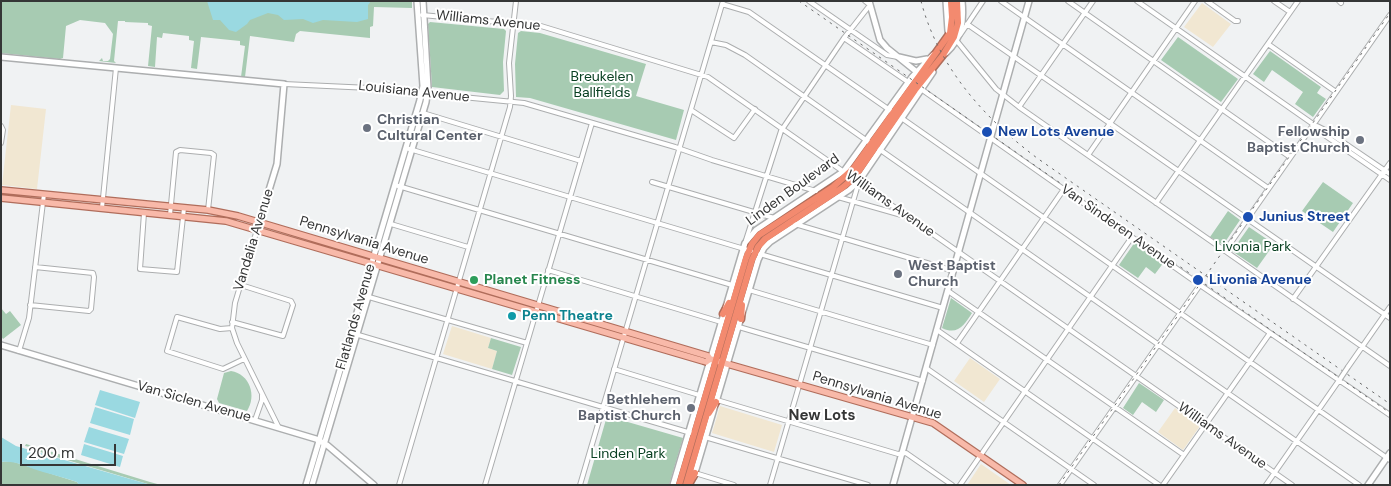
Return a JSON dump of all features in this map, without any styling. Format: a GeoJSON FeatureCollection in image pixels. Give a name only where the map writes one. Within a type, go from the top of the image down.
{"type":"FeatureCollection","features":[{"type":"Feature","properties":{"kind":"highway","name":"Linden Boulevard"},"geometry":{"type":"LineString","coordinates":[[751,250],[765,239],[793,224],[804,213],[842,188],[945,40],[952,26],[951,1]]}},
{"type":"Feature","properties":{"kind":"highway","name":"Linden Boulevard"},"geometry":{"type":"LineString","coordinates":[[920,74],[943,55],[958,29],[957,1]]}},
{"type":"Feature","properties":{"kind":"highway","name":"Linden Boulevard"},"geometry":{"type":"LineString","coordinates":[[683,484],[751,250],[758,236],[778,219],[851,176]]}},
{"type":"Feature","properties":{"kind":"highway"},"geometry":{"type":"LineString","coordinates":[[804,213],[827,204]]}},
{"type":"Feature","properties":{"kind":"highway"},"geometry":{"type":"LineString","coordinates":[[723,314],[740,290]]}},
{"type":"Feature","properties":{"kind":"highway"},"geometry":{"type":"LineString","coordinates":[[740,290],[741,319]]}},
{"type":"Feature","properties":{"kind":"highway","name":"Linden Boulevard"},"geometry":{"type":"LineString","coordinates":[[697,435],[705,420],[719,362]]}},
{"type":"Feature","properties":{"kind":"highway"},"geometry":{"type":"LineString","coordinates":[[705,420],[717,401]]}},
{"type":"Feature","properties":{"kind":"highway"},"geometry":{"type":"LineString","coordinates":[[681,458],[683,484]]}},
{"type":"Feature","properties":{"kind":"highway"},"geometry":{"type":"LineString","coordinates":[[683,484],[695,473]]}},
{"type":"Feature","properties":{"kind":"main road","name":"Pennsylvania Avenue"},"geometry":{"type":"LineString","coordinates":[[1,190],[227,213],[258,226],[371,264],[457,285],[624,335],[708,356],[719,362],[939,426],[1023,485]]}},
{"type":"Feature","properties":{"kind":"main road","name":"Pennsylvania Avenue"},"geometry":{"type":"LineString","coordinates":[[1,198],[183,216],[258,226],[380,258],[457,285]]}},
{"type":"Feature","properties":{"kind":"street","name":"Flatlands Avenue"},"geometry":{"type":"LineString","coordinates":[[409,149],[423,113],[424,93],[420,15],[417,1]]}},
{"type":"Feature","properties":{"kind":"street","name":"Flatlands Avenue"},"geometry":{"type":"LineString","coordinates":[[420,15],[423,1]]}},
{"type":"Feature","properties":{"kind":"street"},"geometry":{"type":"LineString","coordinates":[[399,485],[511,102],[510,64],[516,1]]}},
{"type":"Feature","properties":{"kind":"street"},"geometry":{"type":"LineString","coordinates":[[809,1],[887,55],[916,61],[928,59]]}},
{"type":"Feature","properties":{"kind":"street","name":"Linden Boulevard"},"geometry":{"type":"LineString","coordinates":[[945,40],[948,31],[946,1]]}},
{"type":"Feature","properties":{"kind":"street"},"geometry":{"type":"LineString","coordinates":[[958,39],[963,18],[962,1]]}},
{"type":"Feature","properties":{"kind":"street"},"geometry":{"type":"LineString","coordinates":[[958,39],[983,1]]}},
{"type":"Feature","properties":{"kind":"street"},"geometry":{"type":"LineString","coordinates":[[1001,1],[1268,188]]}},
{"type":"Feature","properties":{"kind":"street"},"geometry":{"type":"LineString","coordinates":[[893,485],[1029,1]]}},
{"type":"Feature","properties":{"kind":"street"},"geometry":{"type":"LineString","coordinates":[[1068,1],[1290,157]]}},
{"type":"Feature","properties":{"kind":"street"},"geometry":{"type":"LineString","coordinates":[[1019,107],[1093,1]]}},
{"type":"Feature","properties":{"kind":"street"},"geometry":{"type":"LineString","coordinates":[[1137,1],[1313,124],[1325,130],[1390,180]]}},
{"type":"Feature","properties":{"kind":"street"},"geometry":{"type":"LineString","coordinates":[[1088,155],[1195,1]]}},
{"type":"Feature","properties":{"kind":"street"},"geometry":{"type":"LineString","coordinates":[[1207,1],[1235,21],[1238,21]]}},
{"type":"Feature","properties":{"kind":"street"},"geometry":{"type":"LineString","coordinates":[[1274,1],[1290,12]]}},
{"type":"Feature","properties":{"kind":"street"},"geometry":{"type":"LineString","coordinates":[[1156,203],[1298,1]]}},
{"type":"Feature","properties":{"kind":"street"},"geometry":{"type":"LineString","coordinates":[[751,250],[756,213],[782,128],[851,30],[868,2]]}},
{"type":"Feature","properties":{"kind":"street"},"geometry":{"type":"LineString","coordinates":[[868,2],[879,37],[887,48],[920,74]]}},
{"type":"Feature","properties":{"kind":"street"},"geometry":{"type":"LineString","coordinates":[[580,485],[723,3],[749,12],[1318,410],[1389,457],[1368,485]]}},
{"type":"Feature","properties":{"kind":"street","name":"Williams Avenue"},"geometry":{"type":"LineString","coordinates":[[420,15],[548,28],[702,74],[714,80],[1292,485]]}},
{"type":"Feature","properties":{"kind":"street"},"geometry":{"type":"LineString","coordinates":[[1225,251],[1390,15]]}},
{"type":"Feature","properties":{"kind":"street"},"geometry":{"type":"LineString","coordinates":[[967,24],[1390,318]]}},
{"type":"Feature","properties":{"kind":"street"},"geometry":{"type":"LineString","coordinates":[[844,38],[908,82]]}},
{"type":"Feature","properties":{"kind":"street"},"geometry":{"type":"LineString","coordinates":[[958,39],[1003,95],[1390,366]]}},
{"type":"Feature","properties":{"kind":"street","name":"Linden Boulevard"},"geometry":{"type":"LineString","coordinates":[[793,224],[838,197],[895,114],[921,89],[943,55],[958,39]]}},
{"type":"Feature","properties":{"kind":"street"},"geometry":{"type":"LineString","coordinates":[[711,42],[726,45],[745,55],[1359,485]]}},
{"type":"Feature","properties":{"kind":"street"},"geometry":{"type":"LineString","coordinates":[[1268,44],[1336,92]]}},
{"type":"Feature","properties":{"kind":"street","name":"Linden Boulevard"},"geometry":{"type":"LineString","coordinates":[[895,114],[908,82],[920,74],[928,59],[936,53]]}},
{"type":"Feature","properties":{"kind":"street","name":"Louisiana Avenue"},"geometry":{"type":"LineString","coordinates":[[1,57],[284,84],[346,86],[524,103],[816,191]]}},
{"type":"Feature","properties":{"kind":"street"},"geometry":{"type":"LineString","coordinates":[[102,208],[116,68]]}},
{"type":"Feature","properties":{"kind":"street","name":"Vandalia Avenue"},"geometry":{"type":"LineString","coordinates":[[279,428],[237,344],[232,322],[277,163],[284,84]]}},
{"type":"Feature","properties":{"kind":"street","name":"Van Sinderen Avenue"},"geometry":{"type":"LineString","coordinates":[[921,89],[1200,285],[1390,415]]}},
{"type":"Feature","properties":{"kind":"street","name":"Flatlands Avenue"},"geometry":{"type":"LineString","coordinates":[[312,485],[322,442],[354,334],[373,256],[398,186],[424,93]]}},
{"type":"Feature","properties":{"kind":"street"},"geometry":{"type":"LineString","coordinates":[[691,110],[734,138],[755,109]]}},
{"type":"Feature","properties":{"kind":"street"},"geometry":{"type":"LineString","coordinates":[[423,113],[581,161]]}},
{"type":"Feature","properties":{"kind":"street"},"geometry":{"type":"LineString","coordinates":[[486,485],[526,343],[592,123]]}},
{"type":"Feature","properties":{"kind":"street"},"geometry":{"type":"LineString","coordinates":[[1,126],[3,130],[1,143]]}},
{"type":"Feature","properties":{"kind":"street"},"geometry":{"type":"LineString","coordinates":[[409,149],[943,308]]}},
{"type":"Feature","properties":{"kind":"street"},"geometry":{"type":"LineString","coordinates":[[170,215],[176,152],[180,150],[211,153],[214,155],[208,210]]}},
{"type":"Feature","properties":{"kind":"street"},"geometry":{"type":"LineString","coordinates":[[1293,299],[1390,163]]}},
{"type":"Feature","properties":{"kind":"street"},"geometry":{"type":"LineString","coordinates":[[1383,173],[1390,174]]}},
{"type":"Feature","properties":{"kind":"street"},"geometry":{"type":"LineString","coordinates":[[770,485],[854,202],[851,176]]}},
{"type":"Feature","properties":{"kind":"street","name":"Linden Boulevard"},"geometry":{"type":"LineString","coordinates":[[778,219],[816,191],[851,176]]}},
{"type":"Feature","properties":{"kind":"street"},"geometry":{"type":"LineString","coordinates":[[652,182],[954,271]]}},
{"type":"Feature","properties":{"kind":"street","name":"Flatlands Avenue"},"geometry":{"type":"LineString","coordinates":[[354,334],[391,224],[398,186]]}},
{"type":"Feature","properties":{"kind":"street"},"geometry":{"type":"LineString","coordinates":[[398,186],[740,290],[933,345]]}},
{"type":"Feature","properties":{"kind":"street"},"geometry":{"type":"LineString","coordinates":[[957,343],[1064,189]]}},
{"type":"Feature","properties":{"kind":"street"},"geometry":{"type":"LineString","coordinates":[[19,351],[30,306],[44,194]]}},
{"type":"Feature","properties":{"kind":"street"},"geometry":{"type":"LineString","coordinates":[[838,197],[909,217]]}},
{"type":"Feature","properties":{"kind":"street"},"geometry":{"type":"LineString","coordinates":[[144,213],[140,269],[176,272],[184,208]]}},
{"type":"Feature","properties":{"kind":"street"},"geometry":{"type":"LineString","coordinates":[[391,224],[468,247]]}},
{"type":"Feature","properties":{"kind":"street"},"geometry":{"type":"LineString","coordinates":[[960,485],[1132,237]]}},
{"type":"Feature","properties":{"kind":"street","name":"Linden Boulevard"},"geometry":{"type":"LineString","coordinates":[[740,290],[751,250]]}},
{"type":"Feature","properties":{"kind":"street"},"geometry":{"type":"LineString","coordinates":[[30,306],[89,311],[91,309],[94,276],[92,273],[35,267]]}},
{"type":"Feature","properties":{"kind":"street"},"geometry":{"type":"LineString","coordinates":[[548,270],[721,322]]}},
{"type":"Feature","properties":{"kind":"street"},"geometry":{"type":"LineString","coordinates":[[232,322],[283,336],[293,305],[291,301],[241,285]]}},
{"type":"Feature","properties":{"kind":"street"},"geometry":{"type":"LineString","coordinates":[[1060,485],[1200,285]]}},
{"type":"Feature","properties":{"kind":"street"},"geometry":{"type":"LineString","coordinates":[[948,290],[1184,456]]}},
{"type":"Feature","properties":{"kind":"street"},"geometry":{"type":"LineString","coordinates":[[368,297],[526,343]]}},
{"type":"Feature","properties":{"kind":"street"},"geometry":{"type":"LineString","coordinates":[[1266,485],[1390,307]]}},
{"type":"Feature","properties":{"kind":"street","name":"Linden Boulevard"},"geometry":{"type":"LineString","coordinates":[[681,458],[717,401],[723,314]]}},
{"type":"Feature","properties":{"kind":"street"},"geometry":{"type":"LineString","coordinates":[[232,328],[220,329],[177,317],[167,351],[223,369],[244,358]]}},
{"type":"Feature","properties":{"kind":"street","name":"Linden Boulevard"},"geometry":{"type":"LineString","coordinates":[[695,473],[700,395],[739,327],[741,319]]}},
{"type":"Feature","properties":{"kind":"street"},"geometry":{"type":"LineString","coordinates":[[739,327],[922,382]]}},
{"type":"Feature","properties":{"kind":"street"},"geometry":{"type":"LineString","coordinates":[[937,330],[1159,485]]}},
{"type":"Feature","properties":{"kind":"street"},"geometry":{"type":"LineString","coordinates":[[1164,485],[1270,333]]}},
{"type":"Feature","properties":{"kind":"street"},"geometry":{"type":"LineString","coordinates":[[354,334],[868,485]]}},
{"type":"Feature","properties":{"kind":"street","name":"Van Siclen Avenue"},"geometry":{"type":"LineString","coordinates":[[1,345],[255,420],[322,442],[374,485]]}},
{"type":"Feature","properties":{"kind":"street"},"geometry":{"type":"LineString","coordinates":[[926,368],[1094,485]]}},
{"type":"Feature","properties":{"kind":"street"},"geometry":{"type":"LineString","coordinates":[[614,369],[700,395]]}},
{"type":"Feature","properties":{"kind":"street"},"geometry":{"type":"LineString","coordinates":[[255,420],[262,400],[260,391]]}},
{"type":"Feature","properties":{"kind":"street"},"geometry":{"type":"LineString","coordinates":[[717,401],[898,454],[906,454],[952,485]]}},
{"type":"Feature","properties":{"kind":"street","name":"Flatlands Avenue"},"geometry":{"type":"LineString","coordinates":[[306,485],[322,442]]}},
{"type":"Feature","properties":{"kind":"street"},"geometry":{"type":"LineString","coordinates":[[695,473],[734,485]]}},
{"type":"Feature","properties":{"kind":"shaded area"},"geometry":{"type":"Polygon","coordinates":[[[1202,3],[1231,24],[1213,47],[1184,27],[1202,3]]]}},
{"type":"Feature","properties":{"kind":"shaded area"},"geometry":{"type":"Polygon","coordinates":[[[11,105],[46,109],[37,189],[2,185],[11,105]]]}},
{"type":"Feature","properties":{"kind":"shaded area"},"geometry":{"type":"Polygon","coordinates":[[[452,326],[491,338],[488,348],[497,351],[492,369],[443,354],[452,326]]]}},
{"type":"Feature","properties":{"kind":"shaded area"},"geometry":{"type":"Polygon","coordinates":[[[970,358],[1000,379],[984,402],[954,381],[970,358]]]}},
{"type":"Feature","properties":{"kind":"shaded area"},"geometry":{"type":"Polygon","coordinates":[[[720,406],[782,425],[774,452],[712,433],[720,406]]]}},
{"type":"Feature","properties":{"kind":"shaded area"},"geometry":{"type":"Polygon","coordinates":[[[1175,408],[1200,426],[1183,450],[1158,432],[1175,408]]]}},
{"type":"Feature","properties":{"kind":"shaded area"},"geometry":{"type":"Polygon","coordinates":[[[981,464],[1011,485],[967,485],[981,464]]]}},
{"type":"Feature","properties":{"kind":"green space"},"geometry":{"type":"Polygon","coordinates":[[[1,1],[210,1],[252,17],[268,12],[366,5],[370,1],[412,1],[412,8],[374,7],[370,38],[300,31],[296,34],[294,42],[250,36],[245,77],[241,77],[245,46],[240,45],[240,41],[201,37],[197,69],[191,68],[194,41],[189,40],[189,36],[163,33],[162,38],[157,37],[155,67],[148,66],[152,26],[148,25],[148,23],[118,21],[114,61],[116,63],[99,61],[102,58],[103,61],[110,59],[113,34],[105,23],[80,20],[66,26],[63,58],[1,53],[1,1]]]}},
{"type":"Feature","properties":{"kind":"green space"},"geometry":{"type":"Polygon","coordinates":[[[430,22],[504,29],[506,31],[503,62],[504,91],[500,95],[432,87],[428,24],[430,22]]]}},
{"type":"Feature","properties":{"kind":"green space","name":"Breukelen Ballfields"},"geometry":{"type":"Polygon","coordinates":[[[521,31],[540,33],[646,64],[636,96],[684,110],[676,140],[530,98],[516,97],[515,64],[518,33],[521,31]]]}},
{"type":"Feature","properties":{"kind":"green space"},"geometry":{"type":"Polygon","coordinates":[[[1178,37],[1238,79],[1221,102],[1161,60],[1178,37]]]}},
{"type":"Feature","properties":{"kind":"green space"},"geometry":{"type":"Polygon","coordinates":[[[1270,51],[1321,87],[1317,93],[1326,99],[1313,117],[1295,104],[1303,92],[1272,70],[1264,82],[1253,74],[1270,51]]]}},
{"type":"Feature","properties":{"kind":"green space"},"geometry":{"type":"Polygon","coordinates":[[[1323,182],[1353,203],[1333,232],[1302,211],[1323,182]]]}},
{"type":"Feature","properties":{"kind":"green space"},"geometry":{"type":"Polygon","coordinates":[[[1228,211],[1240,220],[1223,245],[1210,237],[1228,211]]]}},
{"type":"Feature","properties":{"kind":"green space","name":"Livonia Park"},"geometry":{"type":"Polygon","coordinates":[[[1249,227],[1274,244],[1257,268],[1232,251],[1249,227]]]}},
{"type":"Feature","properties":{"kind":"green space"},"geometry":{"type":"Polygon","coordinates":[[[1135,242],[1164,262],[1155,274],[1146,267],[1138,278],[1119,265],[1135,242]]]}},
{"type":"Feature","properties":{"kind":"green space"},"geometry":{"type":"Polygon","coordinates":[[[951,298],[972,313],[964,325],[952,331],[942,328],[951,298]]]}},
{"type":"Feature","properties":{"kind":"green space"},"geometry":{"type":"Polygon","coordinates":[[[1,308],[6,314],[10,311],[21,325],[3,339],[1,336],[1,308]]]}},
{"type":"Feature","properties":{"kind":"green space"},"geometry":{"type":"Polygon","coordinates":[[[491,338],[521,347],[512,375],[492,369],[497,351],[488,348],[491,338]]]}},
{"type":"Feature","properties":{"kind":"green space"},"geometry":{"type":"Polygon","coordinates":[[[231,371],[243,376],[250,387],[251,399],[247,411],[219,403],[217,399],[224,373],[231,371]]]}},
{"type":"Feature","properties":{"kind":"green space"},"geometry":{"type":"Polygon","coordinates":[[[1139,383],[1164,400],[1156,412],[1142,402],[1133,415],[1123,408],[1139,383]]]}},
{"type":"Feature","properties":{"kind":"green space","name":"Linden Park"},"geometry":{"type":"Polygon","coordinates":[[[607,416],[683,438],[669,485],[587,485],[607,416]]]}},
{"type":"Feature","properties":{"kind":"green space"},"geometry":{"type":"Polygon","coordinates":[[[26,444],[161,485],[151,485],[30,449],[30,447],[25,446],[26,444]]]}},
{"type":"Feature","properties":{"kind":"green space"},"geometry":{"type":"Polygon","coordinates":[[[11,461],[77,482],[79,485],[1,485],[1,462],[11,461]]]}},
{"type":"Feature","properties":{"kind":"water"},"geometry":{"type":"Polygon","coordinates":[[[207,1],[371,1],[368,5],[368,19],[357,22],[323,20],[313,23],[303,19],[284,20],[278,15],[268,13],[250,20],[236,32],[229,30],[220,20],[213,20],[207,1]]]}},
{"type":"Feature","properties":{"kind":"water"},"geometry":{"type":"Polygon","coordinates":[[[100,390],[140,402],[135,418],[95,405],[100,390]]]}},
{"type":"Feature","properties":{"kind":"water"},"geometry":{"type":"Polygon","coordinates":[[[95,407],[134,419],[130,435],[90,423],[95,407]]]}},
{"type":"Feature","properties":{"kind":"water"},"geometry":{"type":"Polygon","coordinates":[[[89,427],[129,439],[124,454],[84,442],[89,427]]]}},
{"type":"Feature","properties":{"kind":"water"},"geometry":{"type":"Polygon","coordinates":[[[1,437],[16,446],[151,485],[79,485],[77,482],[12,462],[1,462],[1,437]]]}},
{"type":"Feature","properties":{"kind":"water"},"geometry":{"type":"Polygon","coordinates":[[[84,444],[123,456],[120,467],[81,455],[84,444]]]}},
{"type":"Feature","properties":{"kind":"railway"},"geometry":{"type":"LineString","coordinates":[[799,1],[1390,413]]}},
{"type":"Feature","properties":{"kind":"railway"},"geometry":{"type":"LineString","coordinates":[[921,1],[939,48],[951,69],[981,108],[1017,142],[1037,158],[1390,404]]}},
{"type":"Feature","properties":{"kind":"railway"},"geometry":{"type":"LineString","coordinates":[[1059,485],[1390,13]]}},
{"type":"Feature","properties":{"kind":"place","name":"Christian Cultural Center"},"geometry":{"type":"Point","coordinates":[367,128]}},
{"type":"Feature","properties":{"kind":"place","name":"New Lots Avenue"},"geometry":{"type":"Point","coordinates":[987,132]}},
{"type":"Feature","properties":{"kind":"place","name":"Fellowship Baptist Church"},"geometry":{"type":"Point","coordinates":[1360,140]}},
{"type":"Feature","properties":{"kind":"place","name":"Junius Street"},"geometry":{"type":"Point","coordinates":[1248,217]}},
{"type":"Feature","properties":{"kind":"place","name":"West Baptist Church"},"geometry":{"type":"Point","coordinates":[898,274]}},
{"type":"Feature","properties":{"kind":"place","name":"Planet Fitness"},"geometry":{"type":"Point","coordinates":[474,280]}},
{"type":"Feature","properties":{"kind":"place","name":"Livonia Avenue"},"geometry":{"type":"Point","coordinates":[1198,280]}},
{"type":"Feature","properties":{"kind":"place","name":"Penn Theatre"},"geometry":{"type":"Point","coordinates":[512,316]}},
{"type":"Feature","properties":{"kind":"place","name":"Bethlehem Baptist Church"},"geometry":{"type":"Point","coordinates":[691,408]}},
{"type":"Feature","properties":{"kind":"district","name":"New Lots"},"geometry":{"type":"Point","coordinates":[822,416]}}]}
